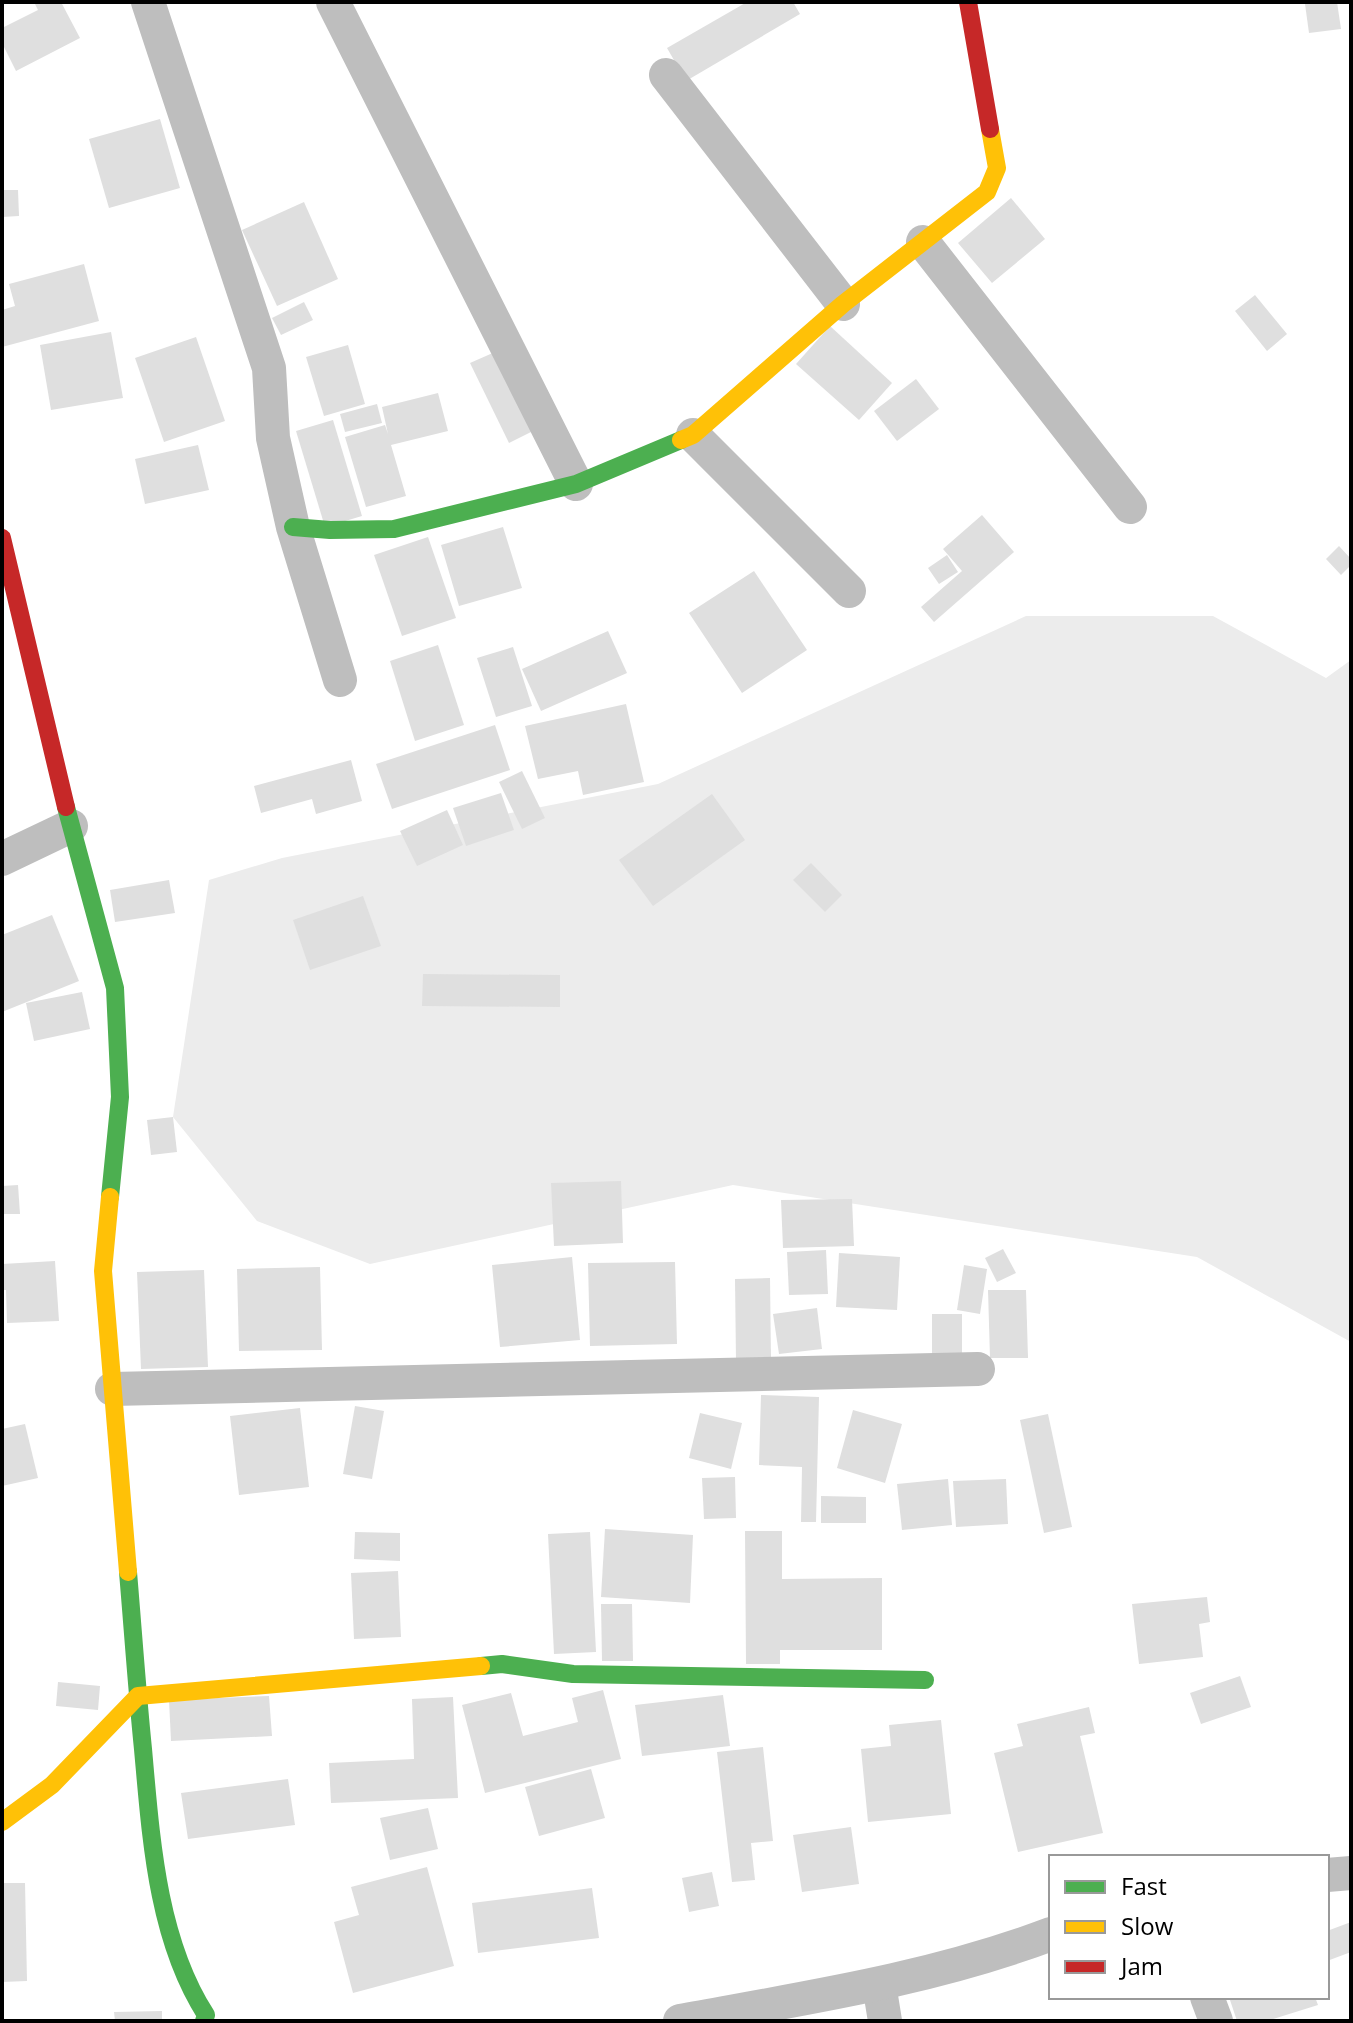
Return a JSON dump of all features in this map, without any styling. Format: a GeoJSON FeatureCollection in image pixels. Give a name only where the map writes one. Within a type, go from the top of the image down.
{"type":"FeatureCollection","features":[{"type":"Feature","properties":{"kind":"street"},"geometry":{"type":"LineString","coordinates":[[148,2],[269,368],[273,438],[293,527],[340,680]]}},
{"type":"Feature","properties":{"kind":"street"},"geometry":{"type":"LineString","coordinates":[[333,2],[576,484]]}},
{"type":"Feature","properties":{"kind":"street"},"geometry":{"type":"LineString","coordinates":[[293,527],[394,529],[576,484],[693,435],[843,304],[987,192],[997,168],[968,2]]}},
{"type":"Feature","properties":{"kind":"street"},"geometry":{"type":"LineString","coordinates":[[666,75],[843,304]]}},
{"type":"Feature","properties":{"kind":"street"},"geometry":{"type":"LineString","coordinates":[[923,242],[1130,507]]}},
{"type":"Feature","properties":{"kind":"street"},"geometry":{"type":"LineString","coordinates":[[693,435],[849,591]]}},
{"type":"Feature","properties":{"kind":"street"},"geometry":{"type":"LineString","coordinates":[[2,538],[71,826],[115,988],[120,1097],[103,1271],[149,1819],[166,1917],[188,1987],[208,2019]]}},
{"type":"Feature","properties":{"kind":"street"},"geometry":{"type":"LineString","coordinates":[[2,859],[71,826]]}},
{"type":"Feature","properties":{"kind":"street"},"geometry":{"type":"LineString","coordinates":[[112,1389],[978,1369]]}},
{"type":"Feature","properties":{"kind":"street"},"geometry":{"type":"LineString","coordinates":[[2,1822],[52,1785],[138,1696],[502,1664],[573,1674],[925,1680]]}},
{"type":"Feature","properties":{"kind":"street"},"geometry":{"type":"LineString","coordinates":[[1329,1875],[1351,1873]]}},
{"type":"Feature","properties":{"kind":"street"},"geometry":{"type":"LineString","coordinates":[[680,2021],[879,1984],[1009,1950],[1049,1935]]}},
{"type":"Feature","properties":{"kind":"street"},"geometry":{"type":"LineString","coordinates":[[879,1984],[885,2021]]}},
{"type":"Feature","properties":{"kind":"street"},"geometry":{"type":"LineString","coordinates":[[1208,1999],[1216,2021]]}},
{"type":"Feature","properties":{"kind":"shaded area"},"geometry":{"type":"Polygon","coordinates":[[[1026,616],[1213,616],[1326,678],[1351,660],[1351,1342],[1197,1257],[733,1185],[370,1264],[257,1221],[173,1117],[209,880],[282,858],[658,784],[1026,616]]]}},
{"type":"Feature","properties":{"kind":"building"},"geometry":{"type":"Polygon","coordinates":[[[34,2],[61,2],[80,38],[16,71],[2,43],[2,28],[38,10],[34,2]]]}},
{"type":"Feature","properties":{"kind":"building"},"geometry":{"type":"Polygon","coordinates":[[[747,2],[793,2],[800,14],[686,81],[667,48],[747,2]]]}},
{"type":"Feature","properties":{"kind":"building"},"geometry":{"type":"Polygon","coordinates":[[[1337,2],[1341,29],[1309,33],[1305,4],[1337,2]]]}},
{"type":"Feature","properties":{"kind":"building"},"geometry":{"type":"Polygon","coordinates":[[[160,119],[180,188],[109,208],[89,139],[160,119]]]}},
{"type":"Feature","properties":{"kind":"building"},"geometry":{"type":"Polygon","coordinates":[[[2,190],[18,190],[19,216],[2,217],[2,190]]]}},
{"type":"Feature","properties":{"kind":"building"},"geometry":{"type":"Polygon","coordinates":[[[1011,198],[1045,239],[992,283],[958,243],[1011,198]]]}},
{"type":"Feature","properties":{"kind":"building"},"geometry":{"type":"Polygon","coordinates":[[[304,202],[338,279],[277,306],[242,230],[304,202]]]}},
{"type":"Feature","properties":{"kind":"building"},"geometry":{"type":"Polygon","coordinates":[[[84,264],[99,321],[2,347],[2,310],[15,306],[9,284],[84,264]]]}},
{"type":"Feature","properties":{"kind":"building"},"geometry":{"type":"Polygon","coordinates":[[[1255,295],[1287,334],[1267,351],[1235,311],[1255,295]]]}},
{"type":"Feature","properties":{"kind":"building"},"geometry":{"type":"Polygon","coordinates":[[[304,302],[313,320],[281,335],[272,318],[304,302]]]}},
{"type":"Feature","properties":{"kind":"building"},"geometry":{"type":"Polygon","coordinates":[[[830,326],[892,383],[859,420],[796,364],[830,326]]]}},
{"type":"Feature","properties":{"kind":"building"},"geometry":{"type":"Polygon","coordinates":[[[111,332],[123,398],[51,410],[40,345],[111,332]]]}},
{"type":"Feature","properties":{"kind":"building"},"geometry":{"type":"Polygon","coordinates":[[[196,337],[225,421],[164,442],[135,358],[196,337]]]}},
{"type":"Feature","properties":{"kind":"building"},"geometry":{"type":"Polygon","coordinates":[[[348,345],[365,404],[324,416],[306,357],[348,345]]]}},
{"type":"Feature","properties":{"kind":"building"},"geometry":{"type":"Polygon","coordinates":[[[495,352],[533,431],[509,443],[470,363],[495,352]]]}},
{"type":"Feature","properties":{"kind":"building"},"geometry":{"type":"Polygon","coordinates":[[[916,379],[939,409],[897,441],[874,411],[916,379]]]}},
{"type":"Feature","properties":{"kind":"building"},"geometry":{"type":"Polygon","coordinates":[[[438,393],[448,431],[391,445],[406,496],[366,507],[345,437],[385,425],[388,434],[382,407],[438,393]]]}},
{"type":"Feature","properties":{"kind":"building"},"geometry":{"type":"Polygon","coordinates":[[[377,404],[382,423],[345,432],[340,414],[377,404]]]}},
{"type":"Feature","properties":{"kind":"building"},"geometry":{"type":"Polygon","coordinates":[[[333,420],[362,516],[325,527],[296,431],[333,420]]]}},
{"type":"Feature","properties":{"kind":"building"},"geometry":{"type":"Polygon","coordinates":[[[198,445],[209,490],[145,504],[135,459],[198,445]]]}},
{"type":"Feature","properties":{"kind":"building"},"geometry":{"type":"Polygon","coordinates":[[[982,515],[1014,552],[934,622],[921,607],[962,571],[943,549],[982,515]]]}},
{"type":"Feature","properties":{"kind":"building"},"geometry":{"type":"Polygon","coordinates":[[[503,527],[522,588],[459,606],[441,545],[503,527]]]}},
{"type":"Feature","properties":{"kind":"building"},"geometry":{"type":"Polygon","coordinates":[[[428,537],[456,618],[402,636],[374,555],[428,537]]]}},
{"type":"Feature","properties":{"kind":"building"},"geometry":{"type":"Polygon","coordinates":[[[1339,546],[1351,559],[1351,565],[1341,575],[1326,559],[1339,546]]]}},
{"type":"Feature","properties":{"kind":"building"},"geometry":{"type":"Polygon","coordinates":[[[947,555],[958,572],[939,584],[928,568],[947,555]]]}},
{"type":"Feature","properties":{"kind":"building"},"geometry":{"type":"Polygon","coordinates":[[[754,571],[807,650],[742,693],[689,613],[754,571]]]}},
{"type":"Feature","properties":{"kind":"building"},"geometry":{"type":"Polygon","coordinates":[[[608,631],[627,673],[541,711],[522,669],[608,631]]]}},
{"type":"Feature","properties":{"kind":"building"},"geometry":{"type":"Polygon","coordinates":[[[438,645],[464,725],[415,741],[390,661],[438,645]]]}},
{"type":"Feature","properties":{"kind":"building"},"geometry":{"type":"Polygon","coordinates":[[[513,647],[532,706],[496,717],[477,658],[513,647]]]}},
{"type":"Feature","properties":{"kind":"building"},"geometry":{"type":"Polygon","coordinates":[[[626,704],[644,782],[583,795],[578,771],[538,779],[525,726],[626,704]]]}},
{"type":"Feature","properties":{"kind":"building"},"geometry":{"type":"Polygon","coordinates":[[[495,725],[510,770],[392,809],[376,764],[495,725]]]}},
{"type":"Feature","properties":{"kind":"building"},"geometry":{"type":"Polygon","coordinates":[[[351,760],[362,801],[316,814],[312,799],[261,813],[254,786],[351,760]]]}},
{"type":"Feature","properties":{"kind":"building"},"geometry":{"type":"Polygon","coordinates":[[[522,771],[545,818],[522,829],[499,782],[522,771]]]}},
{"type":"Feature","properties":{"kind":"building"},"geometry":{"type":"Polygon","coordinates":[[[501,793],[514,830],[466,846],[453,808],[501,793]]]}},
{"type":"Feature","properties":{"kind":"building"},"geometry":{"type":"Polygon","coordinates":[[[712,794],[745,840],[653,906],[619,860],[712,794]]]}},
{"type":"Feature","properties":{"kind":"building"},"geometry":{"type":"Polygon","coordinates":[[[447,810],[463,845],[417,866],[400,831],[447,810]]]}},
{"type":"Feature","properties":{"kind":"building"},"geometry":{"type":"Polygon","coordinates":[[[811,863],[842,895],[825,912],[793,880],[811,863]]]}},
{"type":"Feature","properties":{"kind":"building"},"geometry":{"type":"Polygon","coordinates":[[[169,880],[175,913],[115,922],[110,890],[169,880]]]}},
{"type":"Feature","properties":{"kind":"building"},"geometry":{"type":"Polygon","coordinates":[[[363,896],[381,946],[310,970],[293,920],[363,896]]]}},
{"type":"Feature","properties":{"kind":"building"},"geometry":{"type":"Polygon","coordinates":[[[52,915],[79,981],[2,1012],[2,935],[52,915]]]}},
{"type":"Feature","properties":{"kind":"building"},"geometry":{"type":"Polygon","coordinates":[[[423,974],[560,975],[560,1007],[422,1006],[423,974]]]}},
{"type":"Feature","properties":{"kind":"building"},"geometry":{"type":"Polygon","coordinates":[[[82,992],[90,1029],[34,1041],[26,1003],[82,992]]]}},
{"type":"Feature","properties":{"kind":"building"},"geometry":{"type":"Polygon","coordinates":[[[173,1117],[177,1152],[151,1155],[147,1120],[173,1117]]]}},
{"type":"Feature","properties":{"kind":"building"},"geometry":{"type":"Polygon","coordinates":[[[621,1181],[623,1243],[554,1246],[551,1183],[621,1181]]]}},
{"type":"Feature","properties":{"kind":"building"},"geometry":{"type":"Polygon","coordinates":[[[18,1185],[20,1214],[2,1214],[2,1186],[18,1185]]]}},
{"type":"Feature","properties":{"kind":"building"},"geometry":{"type":"Polygon","coordinates":[[[852,1199],[854,1246],[783,1248],[781,1200],[852,1199]]]}},
{"type":"Feature","properties":{"kind":"building"},"geometry":{"type":"Polygon","coordinates":[[[1003,1249],[1016,1273],[997,1282],[985,1258],[1003,1249]]]}},
{"type":"Feature","properties":{"kind":"building"},"geometry":{"type":"Polygon","coordinates":[[[826,1250],[828,1294],[789,1295],[787,1252],[826,1250]]]}},
{"type":"Feature","properties":{"kind":"building"},"geometry":{"type":"Polygon","coordinates":[[[839,1253],[900,1257],[897,1310],[836,1307],[839,1253]]]}},
{"type":"Feature","properties":{"kind":"building"},"geometry":{"type":"Polygon","coordinates":[[[572,1257],[580,1340],[500,1347],[492,1265],[572,1257]]]}},
{"type":"Feature","properties":{"kind":"building"},"geometry":{"type":"Polygon","coordinates":[[[55,1261],[59,1321],[7,1323],[2,1264],[55,1261]]]}},
{"type":"Feature","properties":{"kind":"building"},"geometry":{"type":"Polygon","coordinates":[[[675,1262],[677,1344],[590,1346],[588,1263],[675,1262]]]}},
{"type":"Feature","properties":{"kind":"building"},"geometry":{"type":"Polygon","coordinates":[[[964,1265],[987,1269],[980,1314],[957,1310],[964,1265]]]}},
{"type":"Feature","properties":{"kind":"building"},"geometry":{"type":"Polygon","coordinates":[[[320,1267],[322,1350],[239,1351],[237,1269],[320,1267]]]}},
{"type":"Feature","properties":{"kind":"building"},"geometry":{"type":"Polygon","coordinates":[[[204,1270],[208,1367],[141,1369],[137,1272],[204,1270]]]}},
{"type":"Feature","properties":{"kind":"building"},"geometry":{"type":"Polygon","coordinates":[[[770,1278],[771,1361],[736,1361],[735,1279],[770,1278]]]}},
{"type":"Feature","properties":{"kind":"building"},"geometry":{"type":"Polygon","coordinates":[[[988,1290],[1026,1290],[1028,1358],[990,1358],[988,1290]]]}},
{"type":"Feature","properties":{"kind":"building"},"geometry":{"type":"Polygon","coordinates":[[[817,1308],[822,1349],[779,1354],[773,1314],[817,1308]]]}},
{"type":"Feature","properties":{"kind":"building"},"geometry":{"type":"Polygon","coordinates":[[[932,1314],[962,1314],[962,1357],[932,1357],[932,1314]]]}},
{"type":"Feature","properties":{"kind":"building"},"geometry":{"type":"Polygon","coordinates":[[[761,1395],[819,1397],[816,1522],[801,1522],[802,1467],[759,1465],[761,1395]]]}},
{"type":"Feature","properties":{"kind":"building"},"geometry":{"type":"Polygon","coordinates":[[[355,1406],[384,1411],[372,1479],[343,1474],[355,1406]]]}},
{"type":"Feature","properties":{"kind":"building"},"geometry":{"type":"Polygon","coordinates":[[[300,1408],[309,1487],[239,1495],[230,1416],[300,1408]]]}},
{"type":"Feature","properties":{"kind":"building"},"geometry":{"type":"Polygon","coordinates":[[[853,1410],[902,1424],[885,1483],[837,1468],[853,1410]]]}},
{"type":"Feature","properties":{"kind":"building"},"geometry":{"type":"Polygon","coordinates":[[[700,1413],[742,1423],[731,1469],[689,1458],[700,1413]]]}},
{"type":"Feature","properties":{"kind":"building"},"geometry":{"type":"Polygon","coordinates":[[[1048,1414],[1072,1527],[1044,1533],[1020,1420],[1048,1414]]]}},
{"type":"Feature","properties":{"kind":"building"},"geometry":{"type":"Polygon","coordinates":[[[25,1424],[38,1478],[2,1486],[2,1429],[25,1424]]]}},
{"type":"Feature","properties":{"kind":"building"},"geometry":{"type":"Polygon","coordinates":[[[735,1477],[736,1518],[704,1519],[702,1478],[735,1477]]]}},
{"type":"Feature","properties":{"kind":"building"},"geometry":{"type":"Polygon","coordinates":[[[948,1479],[952,1525],[902,1530],[897,1484],[948,1479]]]}},
{"type":"Feature","properties":{"kind":"building"},"geometry":{"type":"Polygon","coordinates":[[[1006,1479],[1008,1524],[956,1527],[953,1481],[1006,1479]]]}},
{"type":"Feature","properties":{"kind":"building"},"geometry":{"type":"Polygon","coordinates":[[[821,1496],[866,1497],[866,1523],[821,1523],[821,1496]]]}},
{"type":"Feature","properties":{"kind":"building"},"geometry":{"type":"Polygon","coordinates":[[[605,1529],[693,1535],[690,1603],[601,1597],[605,1529]]]}},
{"type":"Feature","properties":{"kind":"building"},"geometry":{"type":"Polygon","coordinates":[[[745,1531],[782,1531],[782,1579],[882,1578],[882,1650],[780,1650],[780,1664],[746,1664],[745,1531]]]}},
{"type":"Feature","properties":{"kind":"building"},"geometry":{"type":"Polygon","coordinates":[[[355,1532],[400,1533],[400,1561],[354,1559],[355,1532]]]}},
{"type":"Feature","properties":{"kind":"building"},"geometry":{"type":"Polygon","coordinates":[[[590,1532],[596,1652],[554,1654],[548,1534],[590,1532]]]}},
{"type":"Feature","properties":{"kind":"building"},"geometry":{"type":"Polygon","coordinates":[[[398,1571],[401,1637],[354,1639],[351,1573],[398,1571]]]}},
{"type":"Feature","properties":{"kind":"building"},"geometry":{"type":"Polygon","coordinates":[[[1207,1597],[1210,1622],[1199,1624],[1203,1657],[1139,1664],[1132,1604],[1207,1597]]]}},
{"type":"Feature","properties":{"kind":"building"},"geometry":{"type":"Polygon","coordinates":[[[601,1604],[632,1604],[633,1661],[602,1661],[601,1604]]]}},
{"type":"Feature","properties":{"kind":"building"},"geometry":{"type":"Polygon","coordinates":[[[1240,1676],[1251,1707],[1201,1724],[1190,1693],[1240,1676]]]}},
{"type":"Feature","properties":{"kind":"building"},"geometry":{"type":"Polygon","coordinates":[[[58,1682],[100,1686],[98,1710],[56,1706],[58,1682]]]}},
{"type":"Feature","properties":{"kind":"building"},"geometry":{"type":"Polygon","coordinates":[[[603,1690],[621,1759],[485,1793],[462,1705],[511,1693],[523,1736],[578,1722],[572,1698],[603,1690]]]}},
{"type":"Feature","properties":{"kind":"building"},"geometry":{"type":"Polygon","coordinates":[[[723,1695],[730,1746],[642,1756],[635,1705],[723,1695]]]}},
{"type":"Feature","properties":{"kind":"building"},"geometry":{"type":"Polygon","coordinates":[[[269,1696],[272,1736],[171,1741],[169,1700],[269,1696]]]}},
{"type":"Feature","properties":{"kind":"building"},"geometry":{"type":"Polygon","coordinates":[[[453,1697],[458,1798],[331,1803],[329,1763],[414,1759],[412,1699],[453,1697]]]}},
{"type":"Feature","properties":{"kind":"building"},"geometry":{"type":"Polygon","coordinates":[[[1089,1707],[1095,1733],[1080,1736],[1103,1833],[1018,1852],[994,1753],[1023,1746],[1017,1724],[1089,1707]]]}},
{"type":"Feature","properties":{"kind":"building"},"geometry":{"type":"Polygon","coordinates":[[[941,1720],[951,1814],[868,1822],[861,1749],[891,1746],[889,1725],[941,1720]]]}},
{"type":"Feature","properties":{"kind":"building"},"geometry":{"type":"Polygon","coordinates":[[[763,1747],[773,1841],[751,1843],[755,1880],[732,1882],[717,1752],[763,1747]]]}},
{"type":"Feature","properties":{"kind":"building"},"geometry":{"type":"Polygon","coordinates":[[[591,1769],[605,1818],[539,1836],[525,1787],[591,1769]]]}},
{"type":"Feature","properties":{"kind":"building"},"geometry":{"type":"Polygon","coordinates":[[[288,1779],[295,1825],[188,1839],[181,1793],[288,1779]]]}},
{"type":"Feature","properties":{"kind":"building"},"geometry":{"type":"Polygon","coordinates":[[[428,1808],[438,1849],[390,1860],[380,1818],[428,1808]]]}},
{"type":"Feature","properties":{"kind":"building"},"geometry":{"type":"Polygon","coordinates":[[[851,1827],[859,1884],[802,1892],[793,1835],[851,1827]]]}},
{"type":"Feature","properties":{"kind":"building"},"geometry":{"type":"Polygon","coordinates":[[[427,1867],[454,1966],[353,1993],[334,1922],[359,1915],[351,1887],[427,1867]]]}},
{"type":"Feature","properties":{"kind":"building"},"geometry":{"type":"Polygon","coordinates":[[[712,1872],[719,1906],[689,1912],[682,1878],[712,1872]]]}},
{"type":"Feature","properties":{"kind":"building"},"geometry":{"type":"Polygon","coordinates":[[[2,1883],[25,1883],[27,1981],[2,1982],[2,1883]]]}},
{"type":"Feature","properties":{"kind":"building"},"geometry":{"type":"Polygon","coordinates":[[[592,1888],[599,1938],[478,1953],[472,1903],[592,1888]]]}},
{"type":"Feature","properties":{"kind":"building"},"geometry":{"type":"Polygon","coordinates":[[[1351,1922],[1351,1952],[1329,1960],[1329,1930],[1351,1922]]]}},
{"type":"Feature","properties":{"kind":"building"},"geometry":{"type":"Polygon","coordinates":[[[1230,1999],[1316,1999],[1318,2005],[1267,2021],[1237,2021],[1230,1999]]]}},
{"type":"Feature","properties":{"kind":"building"},"geometry":{"type":"Polygon","coordinates":[[[162,2011],[162,2021],[115,2021],[114,2012],[162,2011]]]}},
{"type":"Feature","properties":{"kind":"traffic: fast"},"geometry":{"type":"LineString","coordinates":[[293,527],[394,529],[576,484],[681,440]]}},
{"type":"Feature","properties":{"kind":"traffic: fast"},"geometry":{"type":"LineString","coordinates":[[66,807],[115,988],[120,1097],[110,1197]]}},
{"type":"Feature","properties":{"kind":"traffic: fast"},"geometry":{"type":"LineString","coordinates":[[128,1572],[149,1817],[159,1887],[177,1954],[206,2015],[204,2021]]}},
{"type":"Feature","properties":{"kind":"traffic: fast"},"geometry":{"type":"LineString","coordinates":[[481,1666],[502,1664],[573,1674],[925,1680]]}},
{"type":"Feature","properties":{"kind":"traffic: slow"},"geometry":{"type":"LineString","coordinates":[[681,440],[693,435],[843,304],[987,192],[997,168],[990,129]]}},
{"type":"Feature","properties":{"kind":"traffic: slow"},"geometry":{"type":"LineString","coordinates":[[110,1197],[103,1271],[128,1572]]}},
{"type":"Feature","properties":{"kind":"traffic: slow"},"geometry":{"type":"LineString","coordinates":[[2,1822],[52,1785],[138,1696],[481,1666]]}},
{"type":"Feature","properties":{"kind":"traffic: jam"},"geometry":{"type":"LineString","coordinates":[[968,2],[990,129]]}},
{"type":"Feature","properties":{"kind":"traffic: jam"},"geometry":{"type":"LineString","coordinates":[[2,538],[66,807]]}}]}
